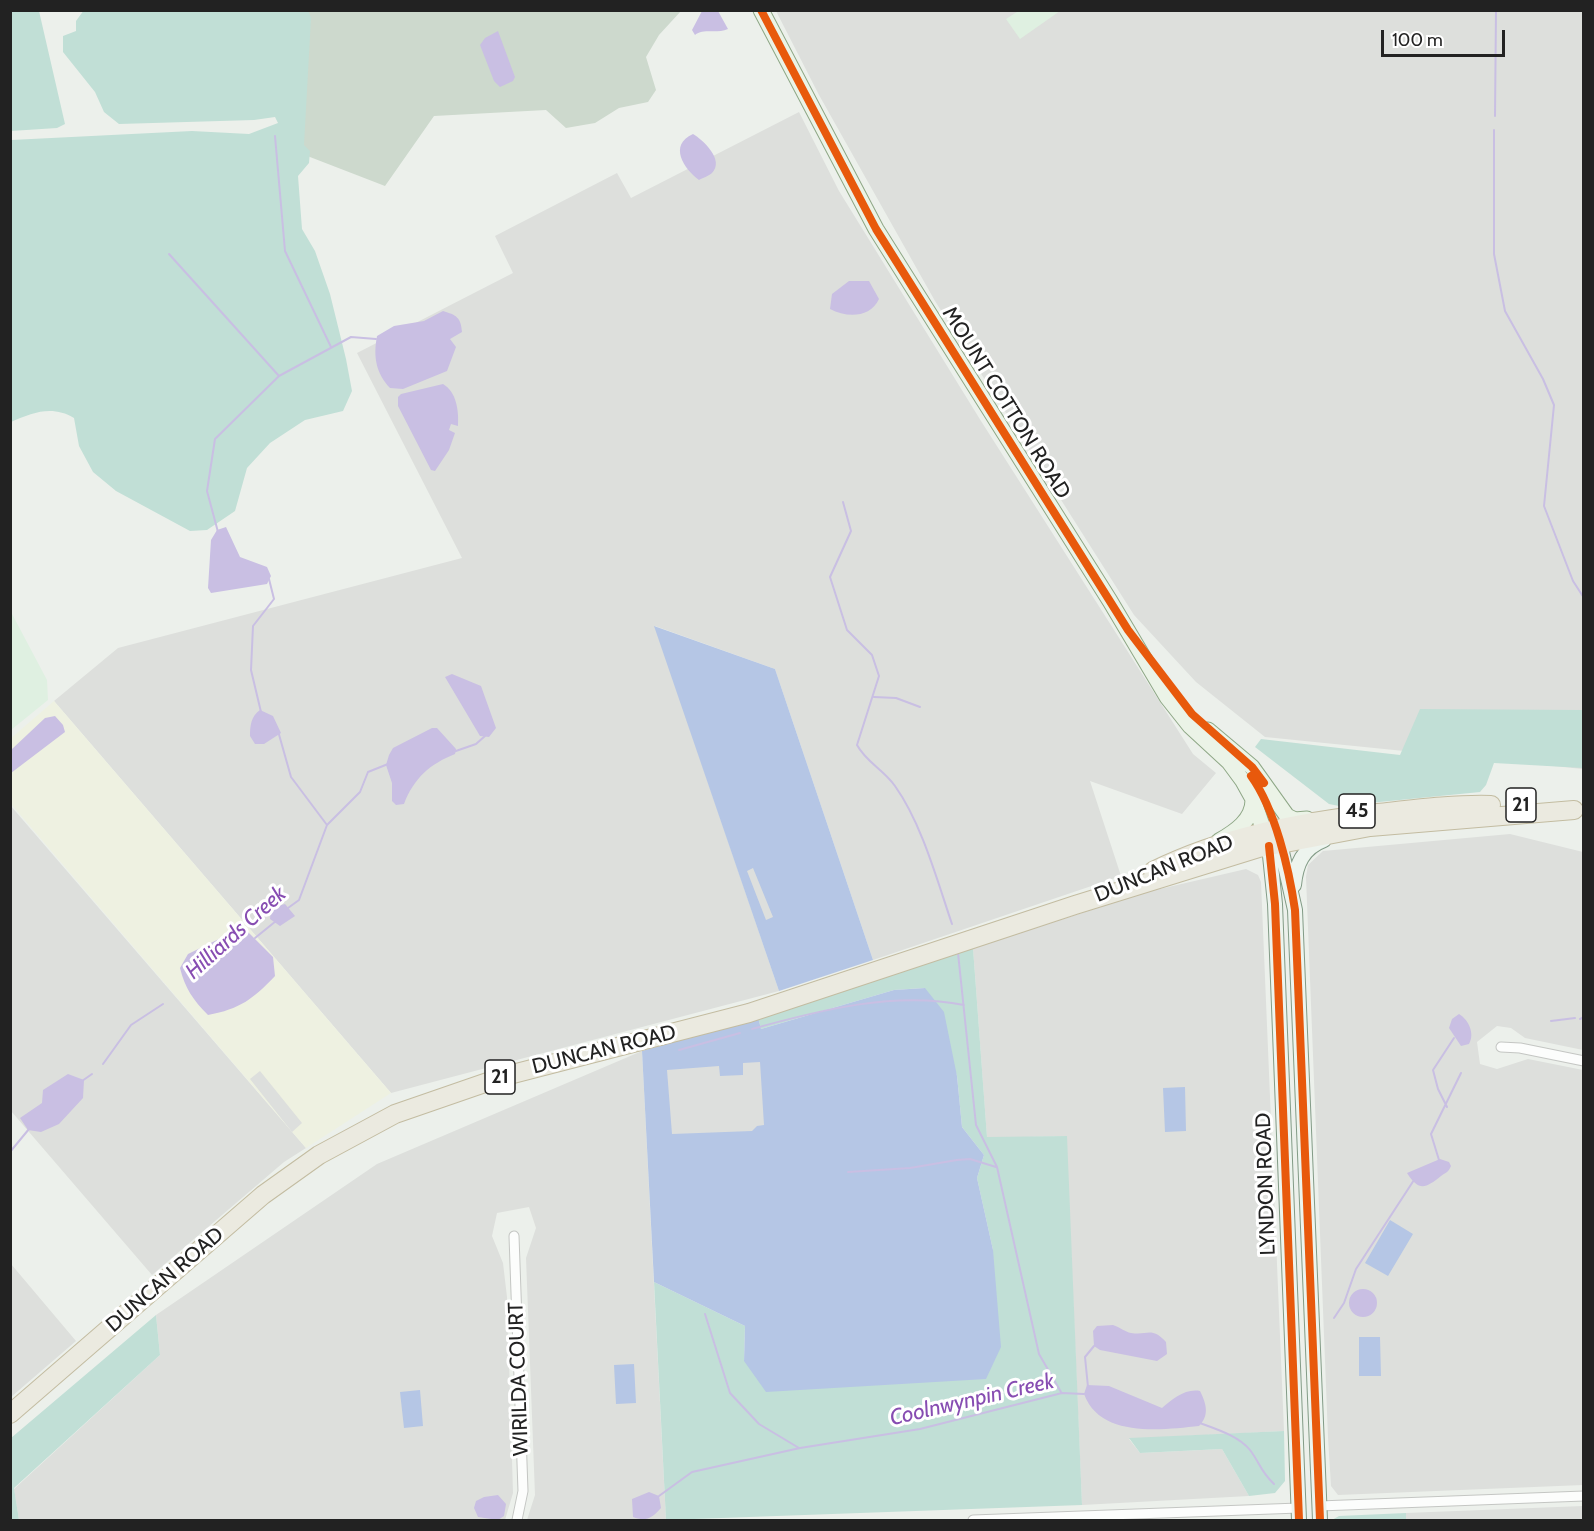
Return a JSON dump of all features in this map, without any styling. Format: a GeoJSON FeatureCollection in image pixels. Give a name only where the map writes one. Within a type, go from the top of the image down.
{"type":"FeatureCollection","features":[{"type":"Feature","properties":{"kind":"highway","name":"MOUNT COTTON ROAD"},"geometry":{"type":"LineString","coordinates":[[1467,805],[1530,805],[1579,811]]}},
{"type":"Feature","properties":{"kind":"highway","name":"DUNCAN ROAD"},"geometry":{"type":"LineString","coordinates":[[1075,905],[1211,846],[1272,837],[1364,815],[1467,805]]}},
{"type":"Feature","properties":{"kind":"highway","name":"MOUNT COTTON ROAD"},"geometry":{"type":"LineString","coordinates":[[1272,837],[1430,821],[1579,811]]}},
{"type":"Feature","properties":{"kind":"highway","name":"DUNCAN ROAD"},"geometry":{"type":"LineString","coordinates":[[10,1414],[263,1195],[319,1155],[395,1114],[505,1076],[749,1013],[1272,837]]}},
{"type":"Feature","properties":{"kind":"main road","name":"MOUNT COTTON ROAD"},"geometry":{"type":"LineString","coordinates":[[761,10],[876,229],[1128,630],[1148,667],[1179,714],[1237,771],[1272,837]]}},
{"type":"Feature","properties":{"kind":"main road","name":"MOUNT COTTON ROAD"},"geometry":{"type":"LineString","coordinates":[[1128,630],[1200,723],[1257,773],[1290,818],[1300,820],[1426,804],[1467,805]]}},
{"type":"Feature","properties":{"kind":"main road","name":"LYNDON ROAD"},"geometry":{"type":"LineString","coordinates":[[1149,659],[1190,718],[1251,776],[1260,791],[1295,909],[1319,1514]]}},
{"type":"Feature","properties":{"kind":"main road"},"geometry":{"type":"LineString","coordinates":[[1211,846],[1228,836],[1246,820],[1253,809],[1253,799]]}},
{"type":"Feature","properties":{"kind":"main road"},"geometry":{"type":"LineString","coordinates":[[1295,909],[1296,873],[1305,851],[1313,844],[1430,821]]}},
{"type":"Feature","properties":{"kind":"main road","name":"LYNDON ROAD"},"geometry":{"type":"LineString","coordinates":[[1272,837],[1299,1514]]}},
{"type":"Feature","properties":{"kind":"main road"},"geometry":{"type":"LineString","coordinates":[[1277,1005],[1298,1004]]}},
{"type":"Feature","properties":{"kind":"main road"},"geometry":{"type":"LineString","coordinates":[[1299,1514],[1319,1514]]}},
{"type":"Feature","properties":{"kind":"street"},"geometry":{"type":"LineString","coordinates":[[1501,1047],[1520,1048],[1584,1061]]}},
{"type":"Feature","properties":{"kind":"street","name":"WIRILDA COURT"},"geometry":{"type":"LineString","coordinates":[[514,1236],[523,1485],[517,1521]]}},
{"type":"Feature","properties":{"kind":"street"},"geometry":{"type":"LineString","coordinates":[[1319,1514],[1584,1496]]}},
{"type":"Feature","properties":{"kind":"street"},"geometry":{"type":"LineString","coordinates":[[973,1521],[1299,1514]]}},
{"type":"Feature","properties":{"kind":"shaded area"},"geometry":{"type":"Polygon","coordinates":[[[11,10],[39,11],[65,124],[57,128],[11,131],[11,10]]]}},
{"type":"Feature","properties":{"kind":"shaded area"},"geometry":{"type":"Polygon","coordinates":[[[84,10],[308,10],[311,18],[304,145],[310,151],[309,163],[298,176],[302,229],[315,251],[330,294],[352,391],[343,411],[305,420],[270,443],[247,468],[235,511],[207,530],[190,531],[116,491],[93,472],[79,446],[74,418],[58,412],[43,411],[11,422],[11,140],[192,131],[249,134],[278,123],[275,117],[254,120],[119,124],[104,112],[95,92],[63,52],[63,36],[76,31],[76,21],[84,10]]]}},
{"type":"Feature","properties":{"kind":"shaded area"},"geometry":{"type":"Polygon","coordinates":[[[1020,10],[1060,11],[1020,39],[1006,19],[1020,10]]]}},
{"type":"Feature","properties":{"kind":"shaded area"},"geometry":{"type":"Polygon","coordinates":[[[295,11],[681,11],[659,35],[646,57],[656,90],[648,102],[619,108],[595,123],[566,128],[546,110],[434,116],[385,186],[297,152],[295,11]]]}},
{"type":"Feature","properties":{"kind":"shaded area"},"geometry":{"type":"Polygon","coordinates":[[[776,11],[1583,11],[1583,769],[1265,737],[1196,682],[1134,615],[935,301],[819,95],[776,11]]]}},
{"type":"Feature","properties":{"kind":"shaded area"},"geometry":{"type":"Polygon","coordinates":[[[799,112],[839,191],[981,421],[1193,754],[1216,773],[1182,814],[1090,781],[1121,876],[873,960],[775,669],[655,626],[779,991],[391,1093],[54,701],[118,648],[462,558],[357,353],[513,273],[495,236],[617,173],[631,198],[799,112]]]}},
{"type":"Feature","properties":{"kind":"shaded area"},"geometry":{"type":"Polygon","coordinates":[[[11,612],[47,680],[48,700],[11,730],[11,612]]]}},
{"type":"Feature","properties":{"kind":"shaded area"},"geometry":{"type":"Polygon","coordinates":[[[654,626],[775,669],[873,960],[779,991],[654,626]]]}},
{"type":"Feature","properties":{"kind":"shaded area"},"geometry":{"type":"Polygon","coordinates":[[[54,701],[391,1093],[306,1148],[11,804],[10,739],[54,701]]]}},
{"type":"Feature","properties":{"kind":"shaded area"},"geometry":{"type":"Polygon","coordinates":[[[1420,709],[1583,710],[1583,768],[1494,763],[1486,785],[1480,792],[1339,806],[1329,804],[1255,747],[1261,739],[1400,755],[1420,709]]]}},
{"type":"Feature","properties":{"kind":"shaded area"},"geometry":{"type":"Polygon","coordinates":[[[10,805],[306,1148],[284,1162],[152,1275],[11,1111],[10,805]]]}},
{"type":"Feature","properties":{"kind":"shaded area"},"geometry":{"type":"Polygon","coordinates":[[[1510,834],[1583,852],[1583,1050],[1525,1038],[1511,1028],[1497,1026],[1477,1042],[1480,1064],[1497,1069],[1528,1059],[1583,1070],[1583,1485],[1338,1495],[1331,1486],[1328,1437],[1306,877],[1308,865],[1323,851],[1510,834]]]}},
{"type":"Feature","properties":{"kind":"shaded area"},"geometry":{"type":"Polygon","coordinates":[[[753,868],[773,917],[766,920],[747,871],[753,868]]]}},
{"type":"Feature","properties":{"kind":"shaded area"},"geometry":{"type":"Polygon","coordinates":[[[1246,869],[1258,875],[1261,882],[1284,1431],[1129,1439],[1140,1453],[1222,1449],[1249,1496],[1082,1505],[1066,1136],[987,1138],[973,948],[1147,892],[1246,869]]]}},
{"type":"Feature","properties":{"kind":"shaded area"},"geometry":{"type":"Polygon","coordinates":[[[973,948],[987,1137],[1067,1136],[1082,1505],[666,1520],[654,1282],[745,1326],[744,1361],[993,1250],[977,1178],[984,1155],[962,1127],[957,1076],[924,988],[894,990],[761,1029],[758,1017],[973,948]]]}},
{"type":"Feature","properties":{"kind":"shaded area"},"geometry":{"type":"Polygon","coordinates":[[[925,988],[944,1012],[957,1076],[962,1127],[984,1155],[977,1178],[993,1250],[1001,1347],[986,1379],[766,1392],[744,1361],[745,1326],[654,1282],[642,1051],[758,1017],[761,1029],[894,990],[925,988]]]}},
{"type":"Feature","properties":{"kind":"shaded area"},"geometry":{"type":"Polygon","coordinates":[[[642,1051],[666,1520],[527,1520],[535,1495],[526,1258],[536,1228],[529,1207],[497,1213],[492,1236],[503,1263],[507,1297],[513,1493],[505,1520],[19,1520],[14,1489],[160,1355],[156,1315],[377,1164],[642,1051]]]}},
{"type":"Feature","properties":{"kind":"shaded area"},"geometry":{"type":"Polygon","coordinates":[[[760,1062],[764,1125],[757,1126],[752,1131],[672,1134],[667,1070],[719,1066],[720,1076],[743,1075],[743,1063],[760,1062]]]}},
{"type":"Feature","properties":{"kind":"shaded area"},"geometry":{"type":"Polygon","coordinates":[[[260,1071],[302,1123],[292,1132],[250,1079],[260,1071]]]}},
{"type":"Feature","properties":{"kind":"shaded area"},"geometry":{"type":"Polygon","coordinates":[[[1185,1087],[1186,1131],[1165,1132],[1163,1088],[1185,1087]]]}},
{"type":"Feature","properties":{"kind":"shaded area"},"geometry":{"type":"Polygon","coordinates":[[[1390,1220],[1413,1234],[1388,1276],[1365,1263],[1390,1220]]]}},
{"type":"Feature","properties":{"kind":"shaded area"},"geometry":{"type":"Polygon","coordinates":[[[11,1264],[76,1341],[10,1397],[11,1264]]]}},
{"type":"Feature","properties":{"kind":"shaded area"},"geometry":{"type":"Polygon","coordinates":[[[156,1315],[160,1355],[14,1488],[19,1520],[11,1520],[11,1438],[156,1315]]]}},
{"type":"Feature","properties":{"kind":"shaded area"},"geometry":{"type":"Polygon","coordinates":[[[1359,1337],[1380,1337],[1381,1376],[1359,1376],[1359,1337]]]}},
{"type":"Feature","properties":{"kind":"shaded area"},"geometry":{"type":"Polygon","coordinates":[[[634,1364],[636,1403],[616,1404],[614,1365],[634,1364]]]}},
{"type":"Feature","properties":{"kind":"shaded area"},"geometry":{"type":"Polygon","coordinates":[[[420,1390],[423,1426],[404,1428],[400,1392],[420,1390]]]}},
{"type":"Feature","properties":{"kind":"shaded area"},"geometry":{"type":"Polygon","coordinates":[[[1284,1431],[1285,1481],[1275,1493],[1249,1496],[1222,1449],[1140,1453],[1129,1438],[1284,1431]]]}},
{"type":"Feature","properties":{"kind":"shaded area"},"geometry":{"type":"Polygon","coordinates":[[[1583,1506],[1584,1520],[1406,1520],[1406,1513],[1583,1506]]]}},
{"type":"Feature","properties":{"kind":"shaded area"},"geometry":{"type":"Polygon","coordinates":[[[1406,1513],[1406,1520],[1332,1520],[1339,1516],[1406,1513]]]}},
{"type":"Feature","properties":{"kind":"water"},"geometry":{"type":"Polygon","coordinates":[[[702,11],[718,11],[728,29],[695,35],[692,30],[702,11]]]}},
{"type":"Feature","properties":{"kind":"water"},"geometry":{"type":"Polygon","coordinates":[[[498,31],[515,77],[513,81],[500,87],[494,81],[480,45],[485,38],[498,31]]]}},
{"type":"Feature","properties":{"kind":"water"},"geometry":{"type":"Polygon","coordinates":[[[693,134],[707,146],[716,162],[712,173],[699,180],[684,164],[680,150],[685,139],[693,134]]]}},
{"type":"Feature","properties":{"kind":"water"},"geometry":{"type":"Polygon","coordinates":[[[849,281],[869,281],[879,299],[870,310],[851,315],[830,309],[832,294],[849,281]]]}},
{"type":"Feature","properties":{"kind":"water"},"geometry":{"type":"Polygon","coordinates":[[[443,311],[457,317],[462,332],[450,339],[456,347],[447,371],[403,389],[390,388],[377,364],[375,351],[377,336],[394,326],[424,321],[443,311]]]}},
{"type":"Feature","properties":{"kind":"water"},"geometry":{"type":"Polygon","coordinates":[[[443,384],[454,397],[458,426],[451,424],[449,430],[455,433],[449,450],[435,471],[431,470],[398,406],[398,397],[401,394],[443,384]]]}},
{"type":"Feature","properties":{"kind":"water"},"geometry":{"type":"Polygon","coordinates":[[[226,527],[240,557],[267,567],[271,576],[267,584],[211,593],[208,588],[211,540],[217,530],[226,527]]]}},
{"type":"Feature","properties":{"kind":"water"},"geometry":{"type":"Polygon","coordinates":[[[452,674],[481,686],[496,728],[489,737],[480,736],[445,677],[452,674]]]}},
{"type":"Feature","properties":{"kind":"water"},"geometry":{"type":"Polygon","coordinates":[[[260,710],[273,716],[281,733],[264,744],[255,744],[250,736],[251,725],[253,718],[260,710]]]}},
{"type":"Feature","properties":{"kind":"water"},"geometry":{"type":"Polygon","coordinates":[[[55,716],[63,725],[65,732],[11,773],[11,750],[45,718],[55,716]]]}},
{"type":"Feature","properties":{"kind":"water"},"geometry":{"type":"Polygon","coordinates":[[[432,728],[437,728],[456,749],[455,754],[438,762],[424,773],[404,804],[396,805],[392,801],[392,783],[386,765],[389,755],[393,748],[432,728]]]}},
{"type":"Feature","properties":{"kind":"water"},"geometry":{"type":"Polygon","coordinates":[[[285,904],[295,916],[280,926],[270,919],[271,908],[285,904]]]}},
{"type":"Feature","properties":{"kind":"water"},"geometry":{"type":"Polygon","coordinates":[[[246,930],[273,957],[275,976],[245,1002],[229,1010],[208,1015],[190,993],[180,968],[188,954],[225,936],[246,930]]]}},
{"type":"Feature","properties":{"kind":"water"},"geometry":{"type":"Polygon","coordinates":[[[1459,1014],[1468,1023],[1471,1032],[1469,1044],[1461,1046],[1449,1028],[1452,1019],[1459,1014]]]}},
{"type":"Feature","properties":{"kind":"water"},"geometry":{"type":"Polygon","coordinates":[[[68,1074],[84,1080],[83,1098],[59,1124],[41,1132],[28,1130],[20,1118],[42,1103],[43,1090],[68,1074]]]}},
{"type":"Feature","properties":{"kind":"water"},"geometry":{"type":"Polygon","coordinates":[[[1440,1159],[1449,1162],[1450,1168],[1427,1185],[1415,1183],[1407,1173],[1440,1159]]]}},
{"type":"Feature","properties":{"kind":"water"},"geometry":{"type":"Polygon","coordinates":[[[1363,1289],[1373,1293],[1377,1303],[1373,1313],[1363,1317],[1353,1313],[1349,1303],[1353,1293],[1363,1289]]]}},
{"type":"Feature","properties":{"kind":"water"},"geometry":{"type":"Polygon","coordinates":[[[1113,1325],[1131,1333],[1157,1334],[1166,1342],[1167,1354],[1157,1361],[1100,1350],[1094,1346],[1093,1331],[1097,1326],[1113,1325]]]}},
{"type":"Feature","properties":{"kind":"water"},"geometry":{"type":"Polygon","coordinates":[[[1087,1385],[1109,1386],[1162,1408],[1184,1393],[1200,1391],[1205,1404],[1205,1418],[1199,1426],[1184,1428],[1150,1429],[1117,1425],[1103,1418],[1092,1408],[1084,1394],[1087,1385]]]}},
{"type":"Feature","properties":{"kind":"water"},"geometry":{"type":"Polygon","coordinates":[[[649,1492],[659,1496],[661,1508],[648,1518],[633,1517],[632,1499],[649,1492]]]}},
{"type":"Feature","properties":{"kind":"water"},"geometry":{"type":"Polygon","coordinates":[[[498,1495],[506,1504],[504,1516],[498,1520],[478,1517],[474,1508],[476,1501],[498,1495]]]}},
{"type":"Feature","properties":{"kind":"waterway"},"geometry":{"type":"LineString","coordinates":[[1495,116],[1496,10]]}},
{"type":"Feature","properties":{"kind":"waterway"},"geometry":{"type":"LineString","coordinates":[[1494,130],[1494,254],[1505,311],[1543,379],[1554,405],[1544,506],[1573,581],[1584,598]]}},
{"type":"Feature","properties":{"kind":"waterway"},"geometry":{"type":"LineString","coordinates":[[275,136],[285,251],[331,347]]}},
{"type":"Feature","properties":{"kind":"waterway"},"geometry":{"type":"LineString","coordinates":[[169,254],[279,376]]}},
{"type":"Feature","properties":{"kind":"waterway"},"geometry":{"type":"LineString","coordinates":[[218,532],[207,491],[215,439],[279,376],[351,337],[376,339]]}},
{"type":"Feature","properties":{"kind":"waterway"},"geometry":{"type":"LineString","coordinates":[[843,502],[851,531],[830,577],[847,630],[872,655],[879,676],[857,745],[865,756],[891,780],[905,801],[928,853],[952,924]]}},
{"type":"Feature","properties":{"kind":"waterway","name":"Hilliards Creek"},"geometry":{"type":"LineString","coordinates":[[261,712],[251,670],[253,626],[274,599],[269,579],[266,579]]}},
{"type":"Feature","properties":{"kind":"waterway"},"geometry":{"type":"LineString","coordinates":[[874,697],[896,698],[920,707]]}},
{"type":"Feature","properties":{"kind":"waterway","name":"Hilliards Creek"},"geometry":{"type":"LineString","coordinates":[[278,731],[291,777],[327,825]]}},
{"type":"Feature","properties":{"kind":"waterway","name":"Hilliards Creek"},"geometry":{"type":"LineString","coordinates":[[453,752],[476,744],[485,736]]}},
{"type":"Feature","properties":{"kind":"waterway","name":"Hilliards Creek"},"geometry":{"type":"LineString","coordinates":[[288,908],[299,900],[327,825],[360,792],[368,772],[388,764]]}},
{"type":"Feature","properties":{"kind":"waterway","name":"Hilliards Creek"},"geometry":{"type":"LineString","coordinates":[[255,938],[276,921]]}},
{"type":"Feature","properties":{"kind":"waterway"},"geometry":{"type":"LineString","coordinates":[[958,953],[976,1125],[997,1167],[1039,1354],[1061,1392]]}},
{"type":"Feature","properties":{"kind":"waterway"},"geometry":{"type":"LineString","coordinates":[[752,1029],[831,1009],[885,1001],[938,1001],[964,1005]]}},
{"type":"Feature","properties":{"kind":"waterway","name":"Hilliards Creek"},"geometry":{"type":"LineString","coordinates":[[103,1064],[131,1025],[163,1004]]}},
{"type":"Feature","properties":{"kind":"waterway"},"geometry":{"type":"LineString","coordinates":[[1580,1019],[1584,1017]]}},
{"type":"Feature","properties":{"kind":"waterway"},"geometry":{"type":"LineString","coordinates":[[1551,1021],[1575,1018]]}},
{"type":"Feature","properties":{"kind":"waterway"},"geometry":{"type":"LineString","coordinates":[[679,1050],[740,1033]]}},
{"type":"Feature","properties":{"kind":"waterway"},"geometry":{"type":"LineString","coordinates":[[1447,1107],[1438,1089],[1433,1070],[1454,1038]]}},
{"type":"Feature","properties":{"kind":"waterway"},"geometry":{"type":"LineString","coordinates":[[1439,1160],[1431,1134],[1461,1073]]}},
{"type":"Feature","properties":{"kind":"waterway","name":"Hilliards Creek"},"geometry":{"type":"LineString","coordinates":[[82,1081],[92,1074]]}},
{"type":"Feature","properties":{"kind":"waterway","name":"Hilliards Creek"},"geometry":{"type":"LineString","coordinates":[[10,1152],[29,1129]]}},
{"type":"Feature","properties":{"kind":"waterway"},"geometry":{"type":"LineString","coordinates":[[848,1172],[910,1168],[970,1159],[996,1167]]}},
{"type":"Feature","properties":{"kind":"waterway"},"geometry":{"type":"LineString","coordinates":[[1334,1318],[1344,1303],[1356,1269],[1414,1180]]}},
{"type":"Feature","properties":{"kind":"waterway"},"geometry":{"type":"LineString","coordinates":[[705,1314],[730,1393],[759,1424],[799,1448]]}},
{"type":"Feature","properties":{"kind":"waterway"},"geometry":{"type":"LineString","coordinates":[[1088,1387],[1085,1357],[1094,1346]]}},
{"type":"Feature","properties":{"kind":"waterway","name":"Coolnwynpin Creek"},"geometry":{"type":"LineString","coordinates":[[659,1496],[692,1472],[800,1448],[920,1429],[1062,1393],[1084,1394]]}},
{"type":"Feature","properties":{"kind":"waterway","name":"Coolnwynpin Creek"},"geometry":{"type":"LineString","coordinates":[[1200,1423],[1227,1434],[1245,1445],[1274,1484]]}},
{"type":"Feature","properties":{"kind":"cycle path"},"geometry":{"type":"LineString","coordinates":[[761,10],[876,229],[1128,630],[1192,714],[1252,767],[1264,783]]}},
{"type":"Feature","properties":{"kind":"cycle path"},"geometry":{"type":"LineString","coordinates":[[1251,776],[1267,805],[1280,840],[1295,910],[1320,1520]]}},
{"type":"Feature","properties":{"kind":"cycle path"},"geometry":{"type":"LineString","coordinates":[[1269,846],[1275,904],[1299,1520]]}}]}
